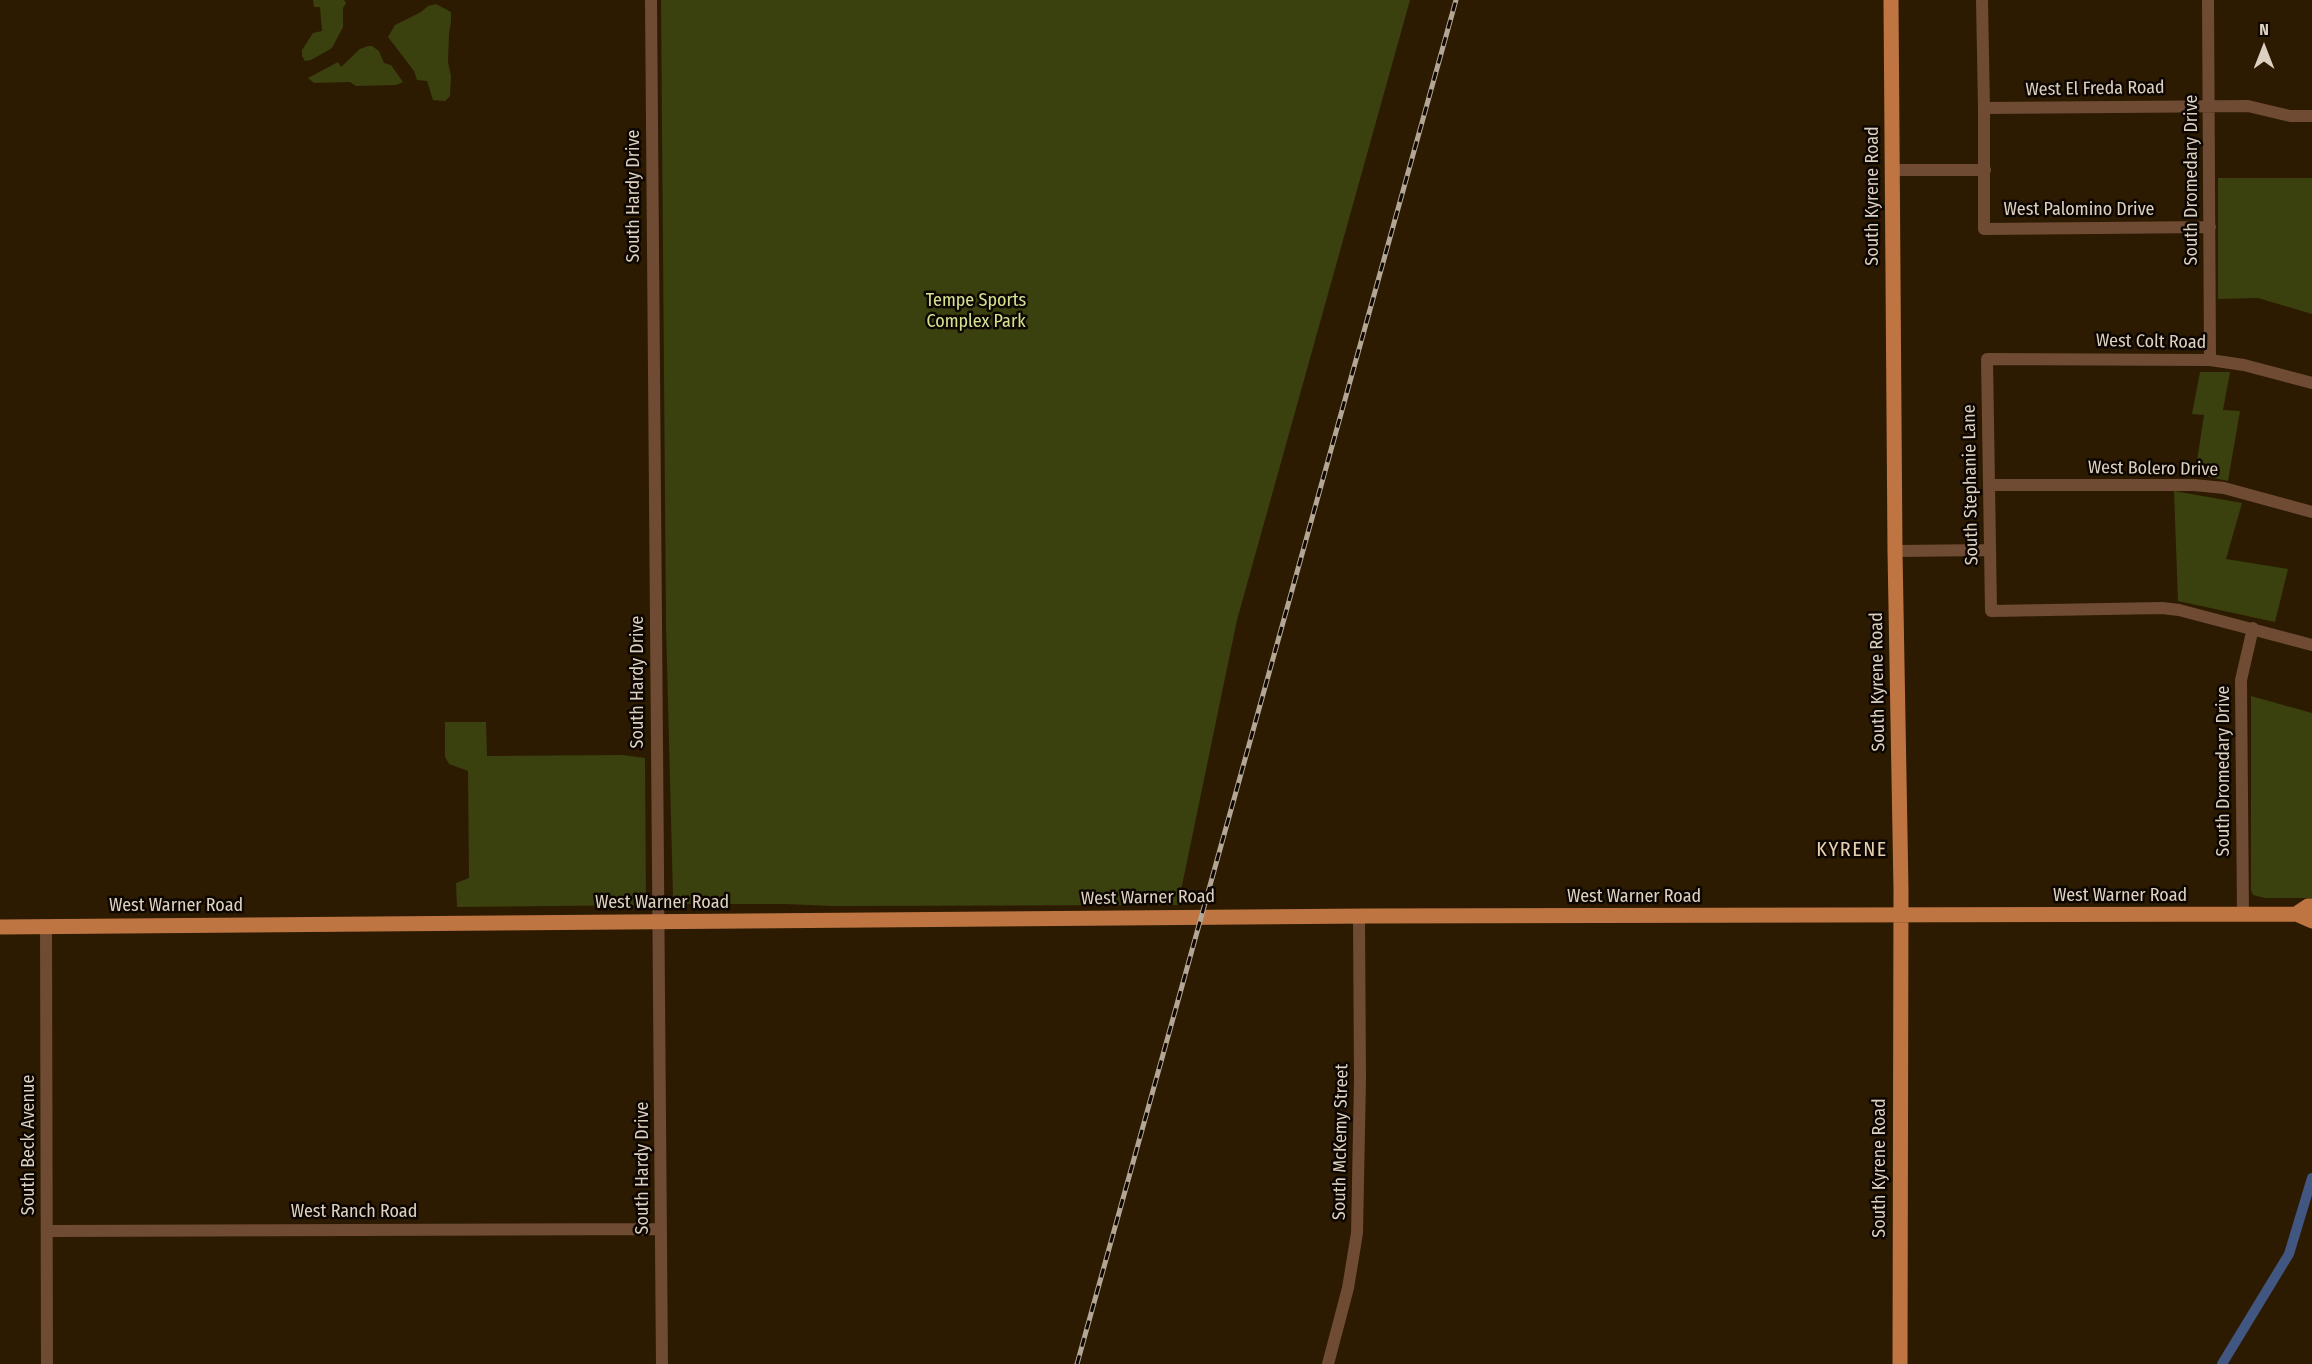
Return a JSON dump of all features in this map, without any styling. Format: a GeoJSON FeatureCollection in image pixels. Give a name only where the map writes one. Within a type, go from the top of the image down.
{"type":"FeatureCollection","features":[{"type":"Feature","properties":{"kind":"main road","name":"South Kyrene Road"},"geometry":{"type":"LineString","coordinates":[[1891,0],[1895,551],[1901,916],[1900,1364]]}},
{"type":"Feature","properties":{"kind":"main road","name":"West Warner Road"},"geometry":{"type":"LineString","coordinates":[[2296,914],[2312,906]]}},
{"type":"Feature","properties":{"kind":"main road","name":"West Warner Road"},"geometry":{"type":"LineString","coordinates":[[0,927],[1359,916],[2296,914],[2312,921]]}},
{"type":"Feature","properties":{"kind":"street","name":"South Hardy Drive"},"geometry":{"type":"LineString","coordinates":[[651,0],[662,1364]]}},
{"type":"Feature","properties":{"kind":"street"},"geometry":{"type":"LineString","coordinates":[[1892,170],[1985,170],[1982,0]]}},
{"type":"Feature","properties":{"kind":"street","name":"South Dromedary Drive"},"geometry":{"type":"LineString","coordinates":[[2208,0],[2210,360]]}},
{"type":"Feature","properties":{"kind":"street","name":"West El Freda Road"},"geometry":{"type":"LineString","coordinates":[[1984,108],[2209,105],[2248,106],[2290,116],[2312,116]]}},
{"type":"Feature","properties":{"kind":"street","name":"West Palomino Drive"},"geometry":{"type":"LineString","coordinates":[[1985,170],[1984,229],[2210,227]]}},
{"type":"Feature","properties":{"kind":"street","name":"West Colt Road"},"geometry":{"type":"LineString","coordinates":[[1987,359],[2210,360],[2244,365],[2312,383]]}},
{"type":"Feature","properties":{"kind":"street","name":"South Stephanie Lane"},"geometry":{"type":"LineString","coordinates":[[1987,359],[1991,611],[2162,608],[2253,628]]}},
{"type":"Feature","properties":{"kind":"street","name":"West Bolero Drive"},"geometry":{"type":"LineString","coordinates":[[1989,486],[2194,485],[2224,488],[2312,512]]}},
{"type":"Feature","properties":{"kind":"street"},"geometry":{"type":"LineString","coordinates":[[1895,551],[1990,550]]}},
{"type":"Feature","properties":{"kind":"street"},"geometry":{"type":"LineString","coordinates":[[2253,628],[2312,645]]}},
{"type":"Feature","properties":{"kind":"street","name":"South Dromedary Drive"},"geometry":{"type":"LineString","coordinates":[[2242,915],[2241,680],[2253,628]]}},
{"type":"Feature","properties":{"kind":"street","name":"South McKemy Street"},"geometry":{"type":"LineString","coordinates":[[1328,1364],[1348,1288],[1357,1233],[1360,1079],[1359,916]]}},
{"type":"Feature","properties":{"kind":"street","name":"South Beck Avenue"},"geometry":{"type":"LineString","coordinates":[[46,927],[47,1364]]}},
{"type":"Feature","properties":{"kind":"street","name":"West Ranch Road"},"geometry":{"type":"LineString","coordinates":[[48,1231],[661,1229]]}},
{"type":"Feature","properties":{"kind":"green space"},"geometry":{"type":"Polygon","coordinates":[[[313,0],[344,0],[346,3],[343,8],[343,27],[332,48],[305,61],[302,50],[313,33],[322,31],[320,7],[314,7],[313,0]]]}},
{"type":"Feature","properties":{"kind":"green space","name":"Tempe Sports Complex Park"},"geometry":{"type":"Polygon","coordinates":[[[661,0],[1410,0],[1237,620],[1178,905],[681,904],[673,897],[666,624],[661,0]]]}},
{"type":"Feature","properties":{"kind":"green space"},"geometry":{"type":"Polygon","coordinates":[[[436,4],[451,12],[448,62],[451,76],[450,96],[445,101],[433,100],[427,81],[417,80],[414,71],[388,37],[395,25],[428,6],[436,4]]]}},
{"type":"Feature","properties":{"kind":"green space"},"geometry":{"type":"Polygon","coordinates":[[[368,46],[379,51],[384,63],[391,65],[403,82],[396,85],[356,86],[350,82],[314,83],[308,78],[338,62],[341,67],[360,49],[368,46]]]}},
{"type":"Feature","properties":{"kind":"green space"},"geometry":{"type":"Polygon","coordinates":[[[2218,178],[2312,178],[2312,314],[2258,298],[2218,299],[2218,178]]]}},
{"type":"Feature","properties":{"kind":"green space"},"geometry":{"type":"Polygon","coordinates":[[[2200,372],[2230,372],[2223,410],[2240,411],[2228,481],[2195,474],[2204,415],[2192,414],[2200,372]]]}},
{"type":"Feature","properties":{"kind":"green space"},"geometry":{"type":"Polygon","coordinates":[[[2174,491],[2242,503],[2226,559],[2288,569],[2275,622],[2178,601],[2174,491]]]}},
{"type":"Feature","properties":{"kind":"green space"},"geometry":{"type":"Polygon","coordinates":[[[2251,696],[2312,713],[2312,898],[2265,898],[2253,895],[2251,890],[2251,696]]]}},
{"type":"Feature","properties":{"kind":"green space"},"geometry":{"type":"Polygon","coordinates":[[[445,722],[486,722],[487,756],[622,755],[645,758],[646,905],[457,907],[456,883],[469,878],[468,771],[449,764],[445,757],[445,722]]]}},
{"type":"Feature","properties":{"kind":"waterway"},"geometry":{"type":"LineString","coordinates":[[2222,1364],[2289,1254],[2312,1178]]}},
{"type":"Feature","properties":{"kind":"railway"},"geometry":{"type":"LineString","coordinates":[[1077,1364],[1456,0]]}},
{"type":"Feature","properties":{"kind":"district","name":"KYRENE"},"geometry":{"type":"Point","coordinates":[1852,850]}}]}
